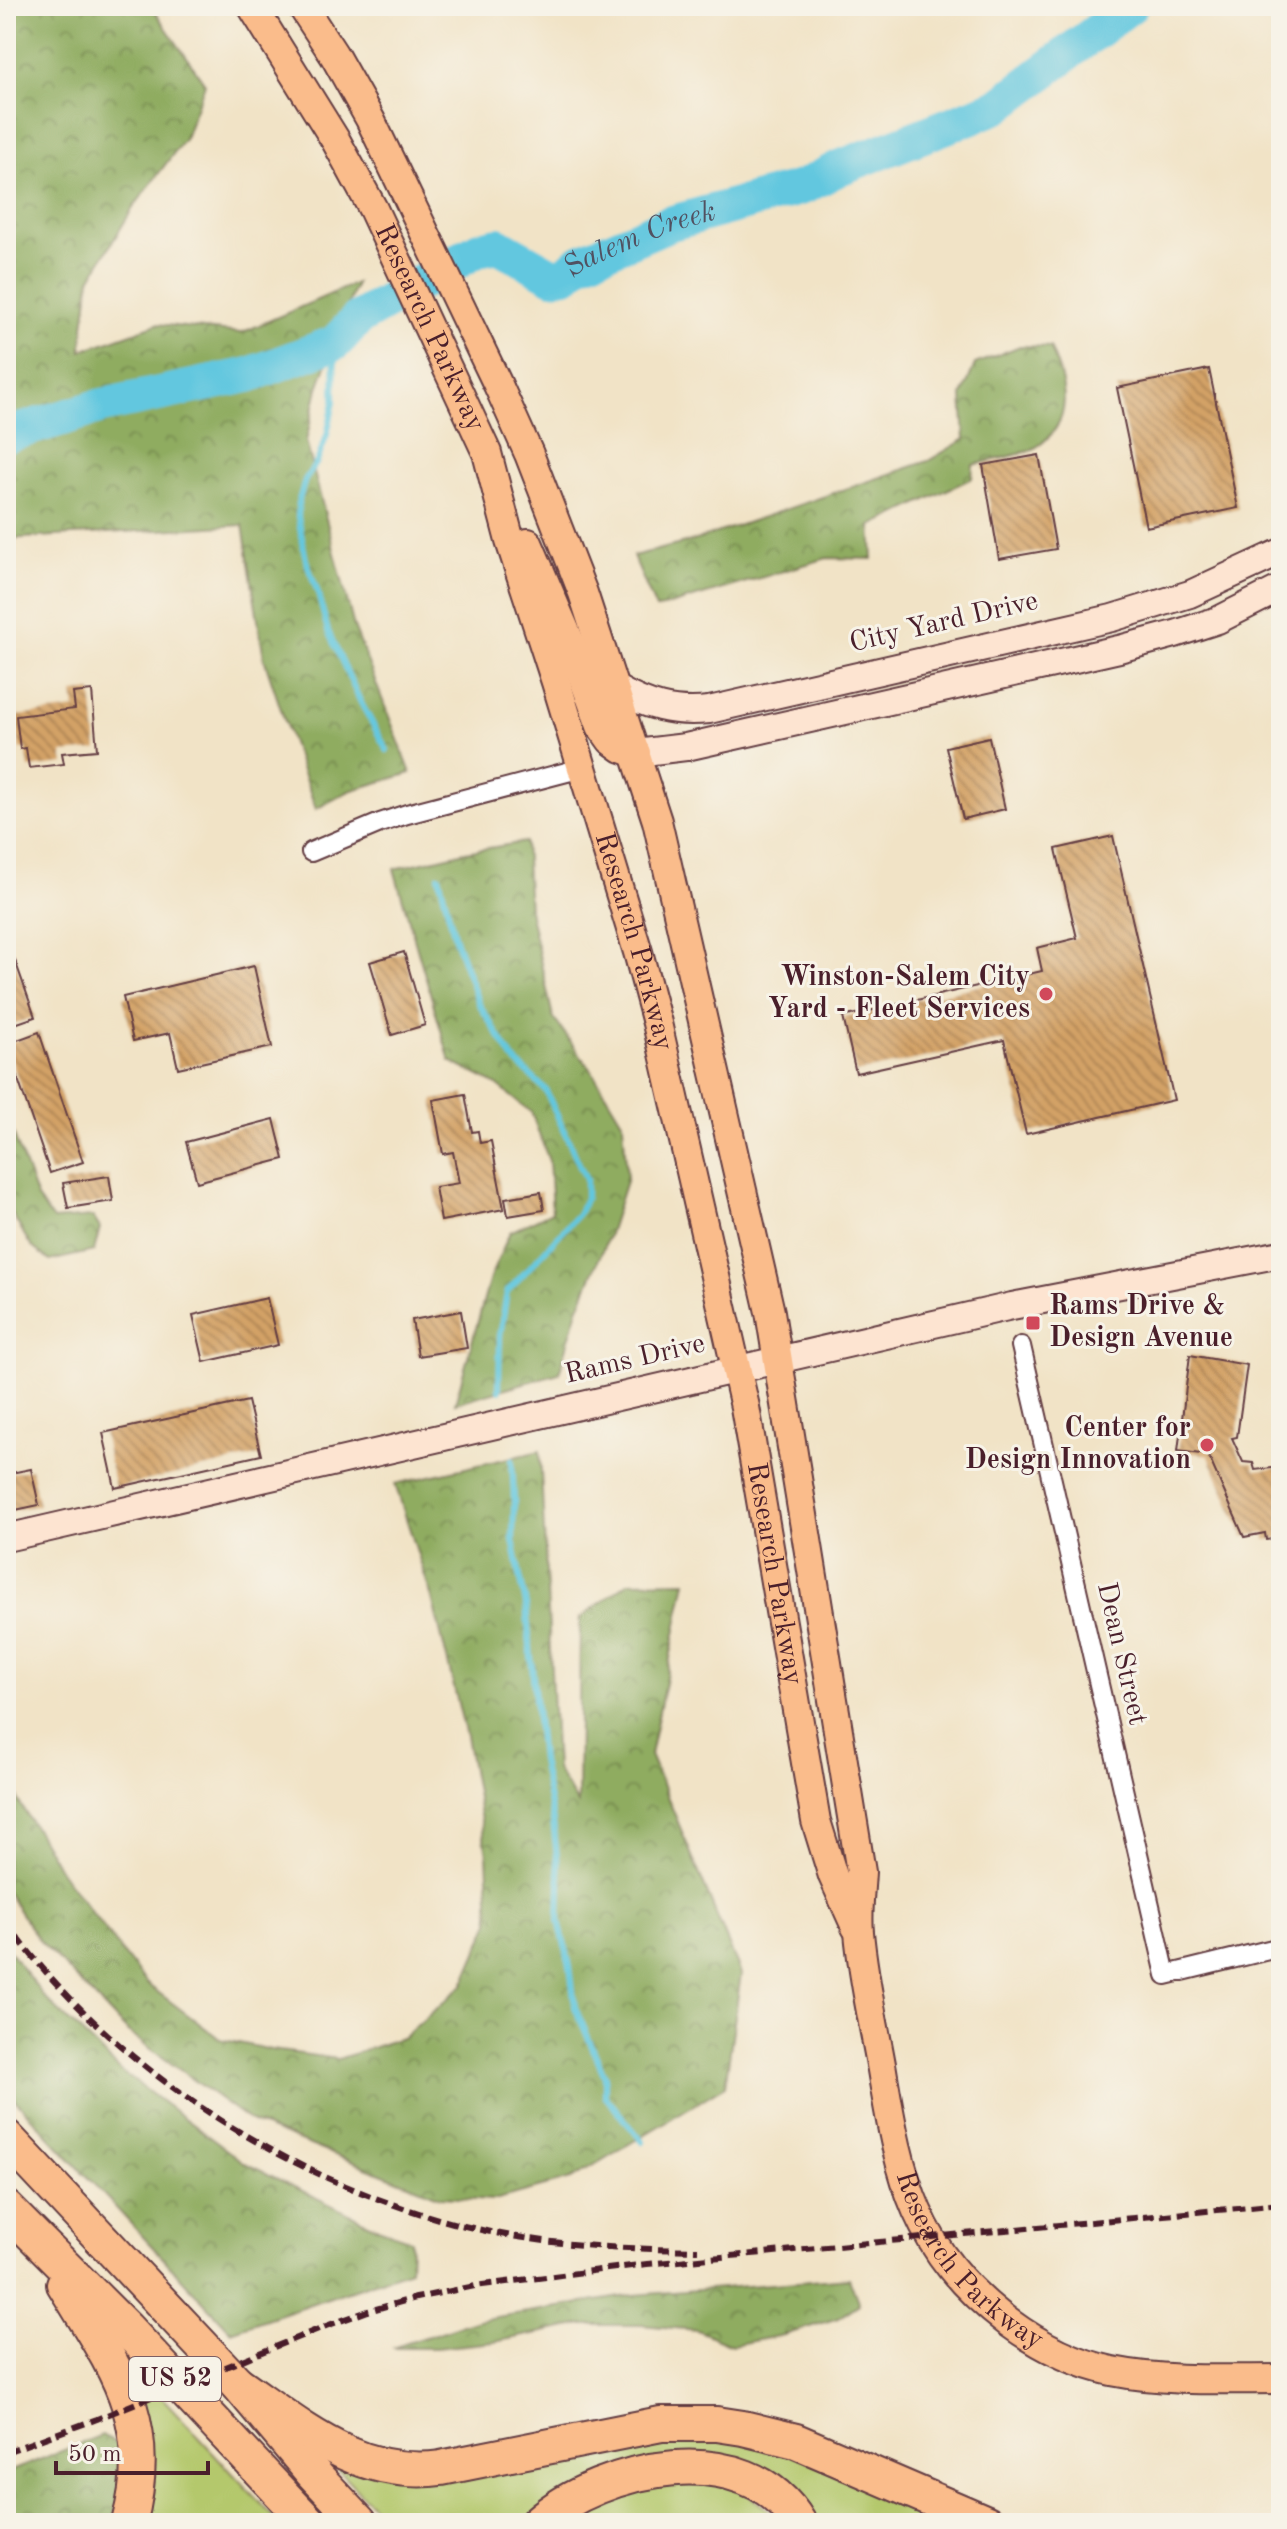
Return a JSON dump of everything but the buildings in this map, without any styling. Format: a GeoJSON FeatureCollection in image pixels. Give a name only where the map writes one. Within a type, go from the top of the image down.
{"type":"FeatureCollection","features":[{"type":"Feature","properties":{"kind":"highway","name":"US 52"},"geometry":{"type":"LineString","coordinates":[[6,2137],[237,2383],[360,2523]]}},
{"type":"Feature","properties":{"kind":"highway","name":"US 52"},"geometry":{"type":"LineString","coordinates":[[6,2208],[126,2328],[309,2523]]}},
{"type":"Feature","properties":{"kind":"highway"},"geometry":{"type":"LineString","coordinates":[[36,2240],[96,2337],[126,2395],[139,2458],[138,2481],[129,2523]]}},
{"type":"Feature","properties":{"kind":"highway"},"geometry":{"type":"LineString","coordinates":[[237,2383],[333,2447],[369,2464],[388,2468],[441,2468],[661,2424],[717,2424],[796,2441],[987,2523]]}},
{"type":"Feature","properties":{"kind":"highway"},"geometry":{"type":"LineString","coordinates":[[537,2523],[571,2499],[618,2480],[698,2468],[721,2469],[761,2483],[779,2497],[799,2523]]}},
{"type":"Feature","properties":{"kind":"main road","name":"Research Parkway"},"geometry":{"type":"LineString","coordinates":[[252,6],[336,141],[373,209],[487,453],[510,541],[582,768],[657,1023],[745,1407],[813,1810],[833,1876],[858,1931]]}},
{"type":"Feature","properties":{"kind":"main road","name":"Research Parkway"},"geometry":{"type":"LineString","coordinates":[[302,6],[334,55],[407,192],[557,523],[615,688],[665,849],[770,1312],[861,1872],[858,1931],[893,2136],[904,2180],[925,2232],[956,2274],[982,2302],[1026,2335],[1072,2359],[1151,2377],[1281,2379]]}},
{"type":"Feature","properties":{"kind":"main road"},"geometry":{"type":"LineString","coordinates":[[487,453],[555,604],[601,726],[611,740],[636,753],[701,744],[1119,649],[1218,620],[1281,588]]}},
{"type":"Feature","properties":{"kind":"main road","name":"City Yard Drive"},"geometry":{"type":"LineString","coordinates":[[615,688],[660,709],[685,712],[709,710],[1112,618],[1190,594],[1281,552]]}},
{"type":"Feature","properties":{"kind":"main road","name":"Rams Drive"},"geometry":{"type":"LineString","coordinates":[[6,1538],[1012,1306],[1281,1254]]}},
{"type":"Feature","properties":{"kind":"street"},"geometry":{"type":"LineString","coordinates":[[311,852],[407,814],[582,768]]}},
{"type":"Feature","properties":{"kind":"street","name":"Dean Street"},"geometry":{"type":"LineString","coordinates":[[1021,1346],[1166,1975],[1281,1947]]}},
{"type":"Feature","properties":{"kind":"green space"},"geometry":{"type":"Polygon","coordinates":[[[6,6],[151,6],[205,84],[185,138],[133,208],[90,279],[81,351],[157,324],[241,333],[356,283],[318,388],[306,441],[354,627],[411,773],[349,791],[316,809],[264,658],[243,525],[6,539],[6,6]]]}},
{"type":"Feature","properties":{"kind":"green space"},"geometry":{"type":"Polygon","coordinates":[[[1020,346],[1050,347],[1063,388],[1064,402],[1057,426],[1035,448],[973,465],[972,478],[871,526],[873,559],[827,558],[656,609],[633,556],[693,541],[928,461],[965,439],[962,396],[975,364],[1020,346]]]}},
{"type":"Feature","properties":{"kind":"green space"},"geometry":{"type":"Polygon","coordinates":[[[525,842],[529,910],[553,1017],[593,1073],[623,1123],[627,1178],[608,1237],[578,1309],[559,1373],[455,1403],[490,1278],[510,1232],[552,1212],[549,1161],[531,1112],[497,1085],[450,1061],[394,869],[525,842]]]}},
{"type":"Feature","properties":{"kind":"green space"},"geometry":{"type":"Polygon","coordinates":[[[6,1114],[37,1198],[53,1220],[93,1217],[100,1228],[94,1251],[50,1261],[31,1246],[6,1204],[6,1114]]]}},
{"type":"Feature","properties":{"kind":"green space"},"geometry":{"type":"Polygon","coordinates":[[[540,1451],[556,1769],[578,1804],[580,1618],[629,1582],[686,1581],[650,1755],[741,1974],[725,2086],[571,2179],[494,2200],[441,2197],[252,2122],[129,2033],[38,1939],[6,1891],[6,1770],[19,1802],[65,1878],[147,1984],[220,2039],[338,2059],[404,2037],[463,1985],[490,1922],[487,1854],[466,1736],[432,1598],[395,1484],[540,1451]]]}},
{"type":"Feature","properties":{"kind":"green space"},"geometry":{"type":"Polygon","coordinates":[[[6,1946],[44,1997],[122,2072],[243,2162],[378,2228],[411,2240],[410,2270],[231,2331],[6,2090],[6,1946]]]}},
{"type":"Feature","properties":{"kind":"green space"},"geometry":{"type":"Polygon","coordinates":[[[849,2278],[859,2304],[838,2318],[784,2335],[732,2345],[697,2330],[641,2325],[578,2325],[494,2342],[436,2348],[392,2348],[478,2320],[634,2295],[849,2278]]]}},
{"type":"Feature","properties":{"kind":"green space"},"geometry":{"type":"Polygon","coordinates":[[[126,2359],[279,2523],[140,2523],[126,2359]]]}},
{"type":"Feature","properties":{"kind":"green space"},"geometry":{"type":"Polygon","coordinates":[[[678,2433],[777,2447],[959,2523],[814,2523],[789,2490],[768,2476],[730,2459],[522,2523],[389,2523],[325,2456],[349,2465],[678,2433]]]}},
{"type":"Feature","properties":{"kind":"green space"},"geometry":{"type":"Polygon","coordinates":[[[102,2435],[125,2449],[122,2487],[113,2523],[6,2523],[6,2473],[102,2435]]]}},
{"type":"Feature","properties":{"kind":"green space"},"geometry":{"type":"Polygon","coordinates":[[[663,2482],[734,2484],[785,2523],[553,2523],[582,2505],[663,2482]]]}},
{"type":"Feature","properties":{"kind":"waterway","name":"Salem Creek"},"geometry":{"type":"LineString","coordinates":[[6,435],[102,406],[249,375],[335,343],[359,318],[479,249],[498,245],[553,276],[566,274],[578,263],[668,224],[803,187],[839,168],[998,106],[1130,6]]}},
{"type":"Feature","properties":{"kind":"waterway"},"geometry":{"type":"LineString","coordinates":[[335,343],[334,402],[327,435],[317,462],[305,480],[298,517],[306,560],[328,631],[361,703],[387,750]]}},
{"type":"Feature","properties":{"kind":"waterway"},"geometry":{"type":"LineString","coordinates":[[439,876],[456,942],[479,1004],[513,1059],[545,1089],[586,1179],[586,1198],[578,1214],[507,1292],[500,1336],[499,1390]]}},
{"type":"Feature","properties":{"kind":"waterway"},"geometry":{"type":"LineString","coordinates":[[512,1460],[513,1540],[526,1605],[541,1760],[553,1821],[560,1884],[559,1921],[570,1966],[575,2007],[605,2077],[605,2096],[643,2142]]}},
{"type":"Feature","properties":{"kind":"railway"},"geometry":{"type":"LineString","coordinates":[[6,1922],[51,1978],[102,2029],[158,2076],[219,2119],[283,2156],[349,2187],[417,2213],[486,2231],[592,2246],[698,2250]]}},
{"type":"Feature","properties":{"kind":"railway"},"geometry":{"type":"LineString","coordinates":[[6,2452],[368,2311],[475,2286],[647,2264],[1281,2204]]}},
{"type":"Feature","properties":{"kind":"place","name":"Winston-Salem City Yard - Fleet Services"},"geometry":{"type":"Point","coordinates":[1046,994]}},
{"type":"Feature","properties":{"kind":"place","name":"Rams Drive & Design Avenue"},"geometry":{"type":"Point","coordinates":[1033,1323]}},
{"type":"Feature","properties":{"kind":"place","name":"Center for Design Innovation"},"geometry":{"type":"Point","coordinates":[1207,1445]}}]}
